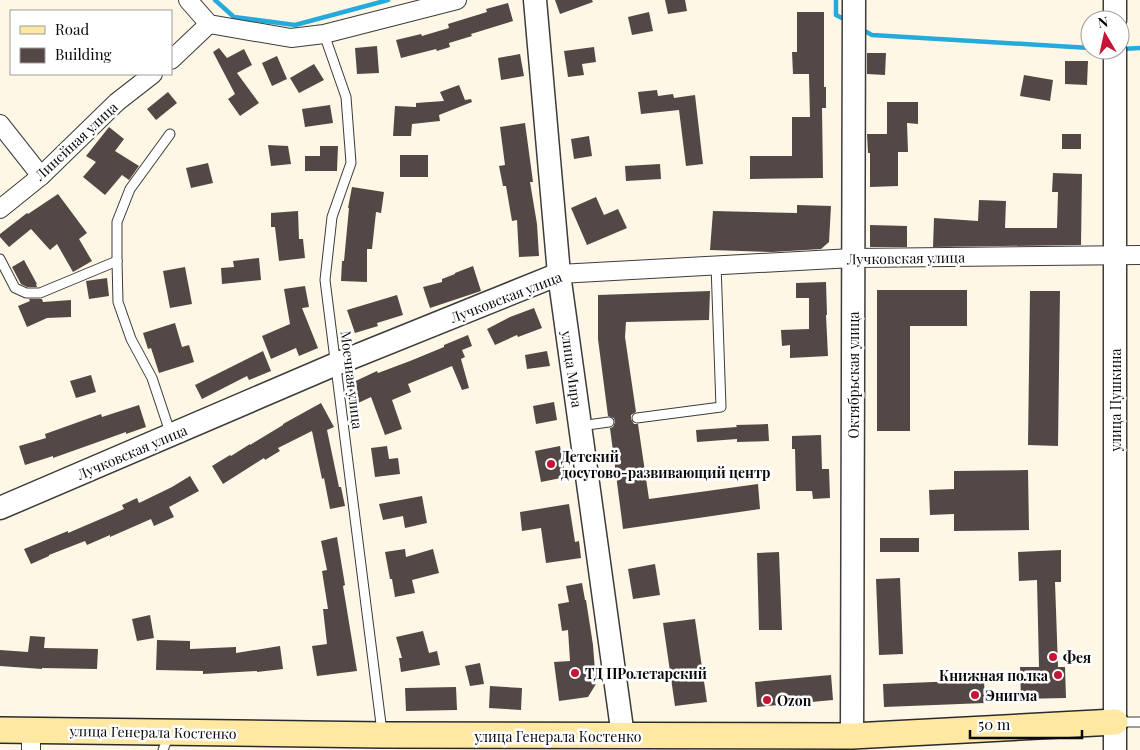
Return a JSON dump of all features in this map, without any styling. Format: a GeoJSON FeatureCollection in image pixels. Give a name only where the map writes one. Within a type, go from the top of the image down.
{"type":"FeatureCollection","features":[{"type":"Feature","properties":{"kind":"main road","name":"улица Генерала Костенко"},"geometry":{"type":"LineString","coordinates":[[0,730],[31,740],[166,741],[222,737],[383,735],[623,736],[852,743],[1115,722]]}},
{"type":"Feature","properties":{"kind":"street"},"geometry":{"type":"LineString","coordinates":[[188,0],[209,24],[291,38],[324,34],[457,0]]}},
{"type":"Feature","properties":{"kind":"street","name":"улица Мира"},"geometry":{"type":"LineString","coordinates":[[535,0],[559,274],[623,736]]}},
{"type":"Feature","properties":{"kind":"street","name":"Октябрьская улица"},"geometry":{"type":"LineString","coordinates":[[852,743],[854,0]]}},
{"type":"Feature","properties":{"kind":"street"},"geometry":{"type":"LineString","coordinates":[[172,59],[209,24]]}},
{"type":"Feature","properties":{"kind":"street","name":"улица Пушкина"},"geometry":{"type":"LineString","coordinates":[[1115,60],[1115,750]]}},
{"type":"Feature","properties":{"kind":"street","name":"Линейная улица"},"geometry":{"type":"LineString","coordinates":[[0,210],[41,176],[117,102],[153,75]]}},
{"type":"Feature","properties":{"kind":"street"},"geometry":{"type":"LineString","coordinates":[[0,124],[41,176]]}},
{"type":"Feature","properties":{"kind":"street","name":"Лучковская улица"},"geometry":{"type":"LineString","coordinates":[[0,508],[336,364],[559,274],[853,258],[1140,255]]}},
{"type":"Feature","properties":{"kind":"lane","name":"Моечная улица"},"geometry":{"type":"LineString","coordinates":[[324,34],[346,97],[351,163],[332,217],[325,280],[383,735]]}},
{"type":"Feature","properties":{"kind":"lane"},"geometry":{"type":"LineString","coordinates":[[170,134],[130,189],[117,222],[117,261],[118,302],[131,339],[152,378],[171,435]]}},
{"type":"Feature","properties":{"kind":"lane"},"geometry":{"type":"LineString","coordinates":[[0,259],[15,288],[26,293],[40,293],[117,261]]}},
{"type":"Feature","properties":{"kind":"lane"},"geometry":{"type":"LineString","coordinates":[[637,418],[721,407],[716,265]]}},
{"type":"Feature","properties":{"kind":"lane"},"geometry":{"type":"LineString","coordinates":[[580,426],[609,422]]}},
{"type":"Feature","properties":{"kind":"lane"},"geometry":{"type":"LineString","coordinates":[[1115,722],[1140,722]]}},
{"type":"Feature","properties":{"kind":"building"},"geometry":{"type":"Polygon","coordinates":[[[555,0],[592,0],[593,2],[560,14],[555,0]]]}},
{"type":"Feature","properties":{"kind":"building"},"geometry":{"type":"Polygon","coordinates":[[[665,0],[685,0],[687,11],[668,14],[665,0]]]}},
{"type":"Feature","properties":{"kind":"building"},"geometry":{"type":"Polygon","coordinates":[[[508,3],[513,21],[449,43],[450,47],[401,58],[396,40],[421,34],[422,36],[449,28],[448,24],[487,12],[486,9],[508,3]]]}},
{"type":"Feature","properties":{"kind":"building"},"geometry":{"type":"Polygon","coordinates":[[[649,12],[653,31],[632,35],[628,17],[649,12]]]}},
{"type":"Feature","properties":{"kind":"building"},"geometry":{"type":"Polygon","coordinates":[[[797,12],[824,12],[824,87],[826,87],[826,108],[822,108],[823,178],[750,179],[750,156],[792,156],[792,117],[810,117],[809,74],[793,74],[792,52],[797,52],[797,12]]]}},
{"type":"Feature","properties":{"kind":"building"},"geometry":{"type":"Polygon","coordinates":[[[377,46],[379,73],[357,74],[355,48],[377,46]]]}},
{"type":"Feature","properties":{"kind":"building"},"geometry":{"type":"Polygon","coordinates":[[[594,47],[596,62],[582,64],[584,75],[568,77],[564,51],[594,47]]]}},
{"type":"Feature","properties":{"kind":"building"},"geometry":{"type":"Polygon","coordinates":[[[219,48],[227,58],[244,49],[252,65],[237,73],[259,103],[240,116],[228,99],[235,94],[213,52],[219,48]]]}},
{"type":"Feature","properties":{"kind":"building"},"geometry":{"type":"Polygon","coordinates":[[[867,53],[886,53],[885,75],[867,74],[867,53]]]}},
{"type":"Feature","properties":{"kind":"building"},"geometry":{"type":"Polygon","coordinates":[[[520,54],[524,76],[501,80],[498,58],[520,54]]]}},
{"type":"Feature","properties":{"kind":"building"},"geometry":{"type":"Polygon","coordinates":[[[277,56],[287,79],[272,86],[262,63],[277,56]]]}},
{"type":"Feature","properties":{"kind":"building"},"geometry":{"type":"Polygon","coordinates":[[[1065,61],[1088,61],[1087,85],[1065,84],[1065,61]]]}},
{"type":"Feature","properties":{"kind":"building"},"geometry":{"type":"Polygon","coordinates":[[[314,64],[324,80],[299,93],[290,78],[314,64]]]}},
{"type":"Feature","properties":{"kind":"building"},"geometry":{"type":"Polygon","coordinates":[[[1024,75],[1053,80],[1050,101],[1020,96],[1024,75]]]}},
{"type":"Feature","properties":{"kind":"building"},"geometry":{"type":"Polygon","coordinates":[[[459,85],[465,100],[471,99],[472,102],[439,115],[440,121],[412,124],[411,136],[393,136],[395,106],[416,107],[416,103],[444,101],[440,92],[459,85]]]}},
{"type":"Feature","properties":{"kind":"building"},"geometry":{"type":"Polygon","coordinates":[[[657,90],[658,96],[673,94],[674,98],[695,95],[703,164],[686,166],[679,110],[641,114],[638,92],[657,90]]]}},
{"type":"Feature","properties":{"kind":"building"},"geometry":{"type":"Polygon","coordinates":[[[168,92],[177,103],[156,120],[147,109],[168,92]]]}},
{"type":"Feature","properties":{"kind":"building"},"geometry":{"type":"Polygon","coordinates":[[[887,102],[918,102],[918,124],[907,123],[908,152],[898,152],[898,186],[870,187],[870,153],[868,153],[867,134],[887,134],[887,102]]]}},
{"type":"Feature","properties":{"kind":"building"},"geometry":{"type":"Polygon","coordinates":[[[330,105],[333,123],[305,127],[302,109],[330,105]]]}},
{"type":"Feature","properties":{"kind":"building"},"geometry":{"type":"Polygon","coordinates":[[[525,123],[533,182],[530,182],[537,224],[539,256],[519,257],[517,220],[512,221],[506,186],[503,186],[499,166],[505,165],[500,127],[525,123]]]}},
{"type":"Feature","properties":{"kind":"building"},"geometry":{"type":"Polygon","coordinates":[[[109,127],[124,139],[115,151],[139,166],[129,180],[122,175],[105,195],[83,177],[96,162],[86,156],[109,127]]]}},
{"type":"Feature","properties":{"kind":"building"},"geometry":{"type":"Polygon","coordinates":[[[1062,134],[1081,134],[1081,149],[1062,149],[1062,134]]]}},
{"type":"Feature","properties":{"kind":"building"},"geometry":{"type":"Polygon","coordinates":[[[589,136],[592,156],[574,159],[571,139],[589,136]]]}},
{"type":"Feature","properties":{"kind":"building"},"geometry":{"type":"Polygon","coordinates":[[[268,145],[288,146],[291,164],[271,166],[268,145]]]}},
{"type":"Feature","properties":{"kind":"building"},"geometry":{"type":"Polygon","coordinates":[[[320,146],[338,146],[337,171],[305,171],[305,156],[320,156],[320,146]]]}},
{"type":"Feature","properties":{"kind":"building"},"geometry":{"type":"Polygon","coordinates":[[[400,155],[428,155],[428,177],[400,177],[400,155]]]}},
{"type":"Feature","properties":{"kind":"building"},"geometry":{"type":"Polygon","coordinates":[[[208,163],[213,183],[191,188],[186,168],[208,163]]]}},
{"type":"Feature","properties":{"kind":"building"},"geometry":{"type":"Polygon","coordinates":[[[660,164],[661,179],[626,181],[625,166],[660,164]]]}},
{"type":"Feature","properties":{"kind":"building"},"geometry":{"type":"Polygon","coordinates":[[[1053,173],[1082,174],[1081,245],[933,247],[934,218],[978,221],[979,200],[1006,201],[1005,228],[1057,228],[1058,192],[1052,192],[1053,173]]]}},
{"type":"Feature","properties":{"kind":"building"},"geometry":{"type":"Polygon","coordinates":[[[352,187],[384,192],[381,213],[376,212],[372,249],[367,249],[367,282],[341,281],[348,208],[352,187]]]}},
{"type":"Feature","properties":{"kind":"building"},"geometry":{"type":"Polygon","coordinates":[[[58,194],[87,233],[79,239],[92,261],[73,272],[57,244],[50,250],[31,229],[9,247],[0,237],[0,234],[27,213],[58,194]]]}},
{"type":"Feature","properties":{"kind":"building"},"geometry":{"type":"Polygon","coordinates":[[[596,197],[604,215],[618,209],[627,228],[587,245],[571,208],[596,197]]]}},
{"type":"Feature","properties":{"kind":"building"},"geometry":{"type":"Polygon","coordinates":[[[797,205],[831,206],[829,242],[821,249],[772,252],[710,250],[713,211],[797,213],[797,205]]]}},
{"type":"Feature","properties":{"kind":"building"},"geometry":{"type":"Polygon","coordinates":[[[298,211],[299,239],[303,239],[305,258],[279,261],[275,227],[271,227],[271,213],[298,211]]]}},
{"type":"Feature","properties":{"kind":"building"},"geometry":{"type":"Polygon","coordinates":[[[870,225],[907,226],[907,247],[870,247],[870,225]]]}},
{"type":"Feature","properties":{"kind":"building"},"geometry":{"type":"Polygon","coordinates":[[[259,258],[261,280],[222,284],[221,268],[234,267],[233,261],[259,258]]]}},
{"type":"Feature","properties":{"kind":"building"},"geometry":{"type":"Polygon","coordinates":[[[24,260],[37,287],[27,287],[21,284],[12,267],[24,260]]]}},
{"type":"Feature","properties":{"kind":"building"},"geometry":{"type":"Polygon","coordinates":[[[473,266],[481,291],[430,308],[423,287],[442,282],[442,279],[473,266]]]}},
{"type":"Feature","properties":{"kind":"building"},"geometry":{"type":"Polygon","coordinates":[[[185,267],[192,304],[170,308],[163,271],[185,267]]]}},
{"type":"Feature","properties":{"kind":"building"},"geometry":{"type":"Polygon","coordinates":[[[107,278],[109,296],[89,299],[86,281],[107,278]]]}},
{"type":"Feature","properties":{"kind":"building"},"geometry":{"type":"Polygon","coordinates":[[[826,282],[828,356],[790,358],[790,345],[782,346],[781,330],[809,329],[809,298],[796,298],[796,283],[826,282]]]}},
{"type":"Feature","properties":{"kind":"building"},"geometry":{"type":"Polygon","coordinates":[[[305,286],[309,307],[302,308],[318,348],[299,356],[296,348],[271,359],[262,336],[290,324],[284,289],[305,286]]]}},
{"type":"Feature","properties":{"kind":"building"},"geometry":{"type":"Polygon","coordinates":[[[877,290],[967,290],[967,326],[910,326],[910,431],[877,431],[877,290]]]}},
{"type":"Feature","properties":{"kind":"building"},"geometry":{"type":"Polygon","coordinates":[[[710,291],[709,320],[626,322],[625,337],[636,412],[631,415],[631,419],[634,424],[638,424],[649,499],[758,484],[760,509],[623,529],[610,428],[613,427],[615,422],[614,418],[608,416],[598,339],[598,295],[710,291]]]}},
{"type":"Feature","properties":{"kind":"building"},"geometry":{"type":"Polygon","coordinates":[[[1030,291],[1060,291],[1058,446],[1028,445],[1030,291]]]}},
{"type":"Feature","properties":{"kind":"building"},"geometry":{"type":"Polygon","coordinates":[[[397,295],[403,315],[377,323],[378,326],[355,333],[347,310],[397,295]]]}},
{"type":"Feature","properties":{"kind":"building"},"geometry":{"type":"Polygon","coordinates":[[[29,299],[42,299],[43,302],[71,300],[71,317],[47,318],[27,327],[18,306],[30,301],[29,299]]]}},
{"type":"Feature","properties":{"kind":"building"},"geometry":{"type":"Polygon","coordinates":[[[534,308],[542,328],[518,337],[517,335],[495,345],[487,329],[510,317],[534,308]]]}},
{"type":"Feature","properties":{"kind":"building"},"geometry":{"type":"Polygon","coordinates":[[[175,323],[182,347],[189,345],[194,362],[159,373],[151,348],[148,349],[143,333],[175,323]]]}},
{"type":"Feature","properties":{"kind":"building"},"geometry":{"type":"Polygon","coordinates":[[[468,335],[472,346],[462,350],[465,357],[461,359],[469,388],[462,390],[452,366],[408,384],[411,392],[392,400],[402,429],[385,435],[371,397],[356,404],[347,385],[377,371],[378,373],[444,347],[444,345],[468,335]]]}},
{"type":"Feature","properties":{"kind":"building"},"geometry":{"type":"Polygon","coordinates":[[[263,351],[271,371],[249,380],[247,376],[202,399],[195,385],[263,351]]]}},
{"type":"Feature","properties":{"kind":"building"},"geometry":{"type":"Polygon","coordinates":[[[547,351],[550,366],[527,369],[525,355],[547,351]]]}},
{"type":"Feature","properties":{"kind":"building"},"geometry":{"type":"Polygon","coordinates":[[[91,375],[96,392],[76,398],[70,381],[91,375]]]}},
{"type":"Feature","properties":{"kind":"building"},"geometry":{"type":"Polygon","coordinates":[[[554,402],[557,420],[536,424],[533,406],[554,402]]]}},
{"type":"Feature","properties":{"kind":"building"},"geometry":{"type":"Polygon","coordinates":[[[321,403],[334,427],[327,430],[345,506],[330,509],[312,431],[278,448],[280,451],[265,460],[264,458],[223,484],[212,466],[321,403]]]}},
{"type":"Feature","properties":{"kind":"building"},"geometry":{"type":"Polygon","coordinates":[[[139,405],[146,427],[126,434],[126,432],[53,458],[53,456],[25,465],[19,446],[46,438],[45,434],[101,414],[102,417],[139,405]]]}},
{"type":"Feature","properties":{"kind":"building"},"geometry":{"type":"Polygon","coordinates":[[[768,424],[769,441],[737,442],[737,439],[697,442],[696,430],[737,427],[736,425],[768,424]]]}},
{"type":"Feature","properties":{"kind":"building"},"geometry":{"type":"Polygon","coordinates":[[[821,435],[822,469],[829,469],[830,498],[813,499],[812,491],[796,491],[795,449],[792,449],[792,436],[821,435]]]}},
{"type":"Feature","properties":{"kind":"building"},"geometry":{"type":"Polygon","coordinates":[[[387,446],[389,459],[398,458],[400,474],[375,477],[371,448],[387,446]]]}},
{"type":"Feature","properties":{"kind":"building","name":"Детский досугово-развивающий центр"},"geometry":{"type":"Polygon","coordinates":[[[560,446],[566,477],[541,482],[535,451],[560,446]]]}},
{"type":"Feature","properties":{"kind":"building"},"geometry":{"type":"Polygon","coordinates":[[[1028,470],[1029,530],[954,531],[954,514],[930,515],[929,490],[954,489],[954,471],[1028,470]]]}},
{"type":"Feature","properties":{"kind":"building"},"geometry":{"type":"Polygon","coordinates":[[[190,476],[199,491],[169,507],[174,517],[154,526],[151,519],[87,545],[85,541],[31,564],[24,549],[124,509],[122,505],[137,498],[139,503],[190,476]]]}},
{"type":"Feature","properties":{"kind":"building"},"geometry":{"type":"Polygon","coordinates":[[[422,496],[427,523],[405,528],[403,516],[383,520],[379,504],[422,496]]]}},
{"type":"Feature","properties":{"kind":"building"},"geometry":{"type":"Polygon","coordinates":[[[569,504],[575,542],[579,541],[581,558],[546,563],[541,528],[522,531],[520,512],[569,504]]]}},
{"type":"Feature","properties":{"kind":"building"},"geometry":{"type":"Polygon","coordinates":[[[337,537],[357,671],[317,676],[312,646],[327,644],[323,609],[328,609],[322,571],[327,570],[321,541],[337,537]]]}},
{"type":"Feature","properties":{"kind":"building"},"geometry":{"type":"Polygon","coordinates":[[[880,538],[919,538],[919,552],[880,552],[880,538]]]}},
{"type":"Feature","properties":{"kind":"building"},"geometry":{"type":"Polygon","coordinates":[[[405,549],[406,557],[433,549],[439,573],[412,580],[415,593],[395,597],[385,552],[405,549]]]}},
{"type":"Feature","properties":{"kind":"building"},"geometry":{"type":"Polygon","coordinates":[[[1061,550],[1061,582],[1055,582],[1058,667],[1065,667],[1066,698],[1021,699],[1020,667],[1039,667],[1037,580],[1019,581],[1018,552],[1061,550]]]}},
{"type":"Feature","properties":{"kind":"building"},"geometry":{"type":"Polygon","coordinates":[[[779,552],[782,630],[759,630],[757,553],[779,552]]]}},
{"type":"Feature","properties":{"kind":"building"},"geometry":{"type":"Polygon","coordinates":[[[655,564],[660,595],[633,599],[628,569],[655,564]]]}},
{"type":"Feature","properties":{"kind":"building"},"geometry":{"type":"Polygon","coordinates":[[[900,578],[903,654],[879,655],[876,579],[900,578]]]}},
{"type":"Feature","properties":{"kind":"building"},"geometry":{"type":"Polygon","coordinates":[[[582,583],[593,645],[596,684],[588,697],[559,701],[554,662],[570,661],[568,630],[562,631],[558,604],[569,602],[566,586],[582,583]]]}},
{"type":"Feature","properties":{"kind":"building"},"geometry":{"type":"Polygon","coordinates":[[[150,615],[154,638],[137,641],[132,619],[150,615]]]}},
{"type":"Feature","properties":{"kind":"building"},"geometry":{"type":"Polygon","coordinates":[[[695,619],[707,702],[675,706],[663,623],[695,619]]]}},
{"type":"Feature","properties":{"kind":"building"},"geometry":{"type":"Polygon","coordinates":[[[423,631],[429,653],[437,651],[440,665],[401,672],[399,658],[402,658],[396,637],[423,631]]]}},
{"type":"Feature","properties":{"kind":"building"},"geometry":{"type":"Polygon","coordinates":[[[30,636],[45,637],[44,648],[98,649],[97,669],[42,669],[0,666],[0,650],[28,652],[30,636]]]}},
{"type":"Feature","properties":{"kind":"building"},"geometry":{"type":"Polygon","coordinates":[[[157,640],[190,641],[190,649],[236,647],[236,653],[280,646],[283,669],[203,674],[203,671],[156,670],[157,640]]]}},
{"type":"Feature","properties":{"kind":"building"},"geometry":{"type":"Polygon","coordinates":[[[480,663],[484,684],[470,686],[465,666],[480,663]]]}},
{"type":"Feature","properties":{"kind":"building"},"geometry":{"type":"Polygon","coordinates":[[[831,675],[833,700],[757,707],[755,682],[831,675]]]}},
{"type":"Feature","properties":{"kind":"building"},"geometry":{"type":"Polygon","coordinates":[[[984,680],[985,703],[884,707],[883,684],[984,680]]]}},
{"type":"Feature","properties":{"kind":"building"},"geometry":{"type":"Polygon","coordinates":[[[490,686],[522,688],[521,710],[489,708],[490,686]]]}},
{"type":"Feature","properties":{"kind":"building"},"geometry":{"type":"Polygon","coordinates":[[[456,687],[457,710],[406,711],[405,688],[456,687]]]}},
{"type":"Feature","properties":{"kind":"waterway"},"geometry":{"type":"LineString","coordinates":[[215,0],[234,17],[295,25],[388,0]]}},
{"type":"Feature","properties":{"kind":"waterway"},"geometry":{"type":"LineString","coordinates":[[836,0],[836,15],[846,20]]}},
{"type":"Feature","properties":{"kind":"waterway"},"geometry":{"type":"LineString","coordinates":[[861,29],[872,35],[1080,47]]}},
{"type":"Feature","properties":{"kind":"waterway"},"geometry":{"type":"LineString","coordinates":[[1130,49],[1140,48]]}},
{"type":"Feature","properties":{"kind":"place","name":"Детский досугово-развивающий центр"},"geometry":{"type":"Point","coordinates":[551,464]}},
{"type":"Feature","properties":{"kind":"place","name":"Фея"},"geometry":{"type":"Point","coordinates":[1053,657]}},
{"type":"Feature","properties":{"kind":"place","name":"ТД ПРолетарский"},"geometry":{"type":"Point","coordinates":[575,673]}},
{"type":"Feature","properties":{"kind":"place","name":"Книжная полка"},"geometry":{"type":"Point","coordinates":[1058,675]}},
{"type":"Feature","properties":{"kind":"place","name":"Энигма"},"geometry":{"type":"Point","coordinates":[975,695]}},
{"type":"Feature","properties":{"kind":"place","name":"Ozon"},"geometry":{"type":"Point","coordinates":[767,700]}}]}
